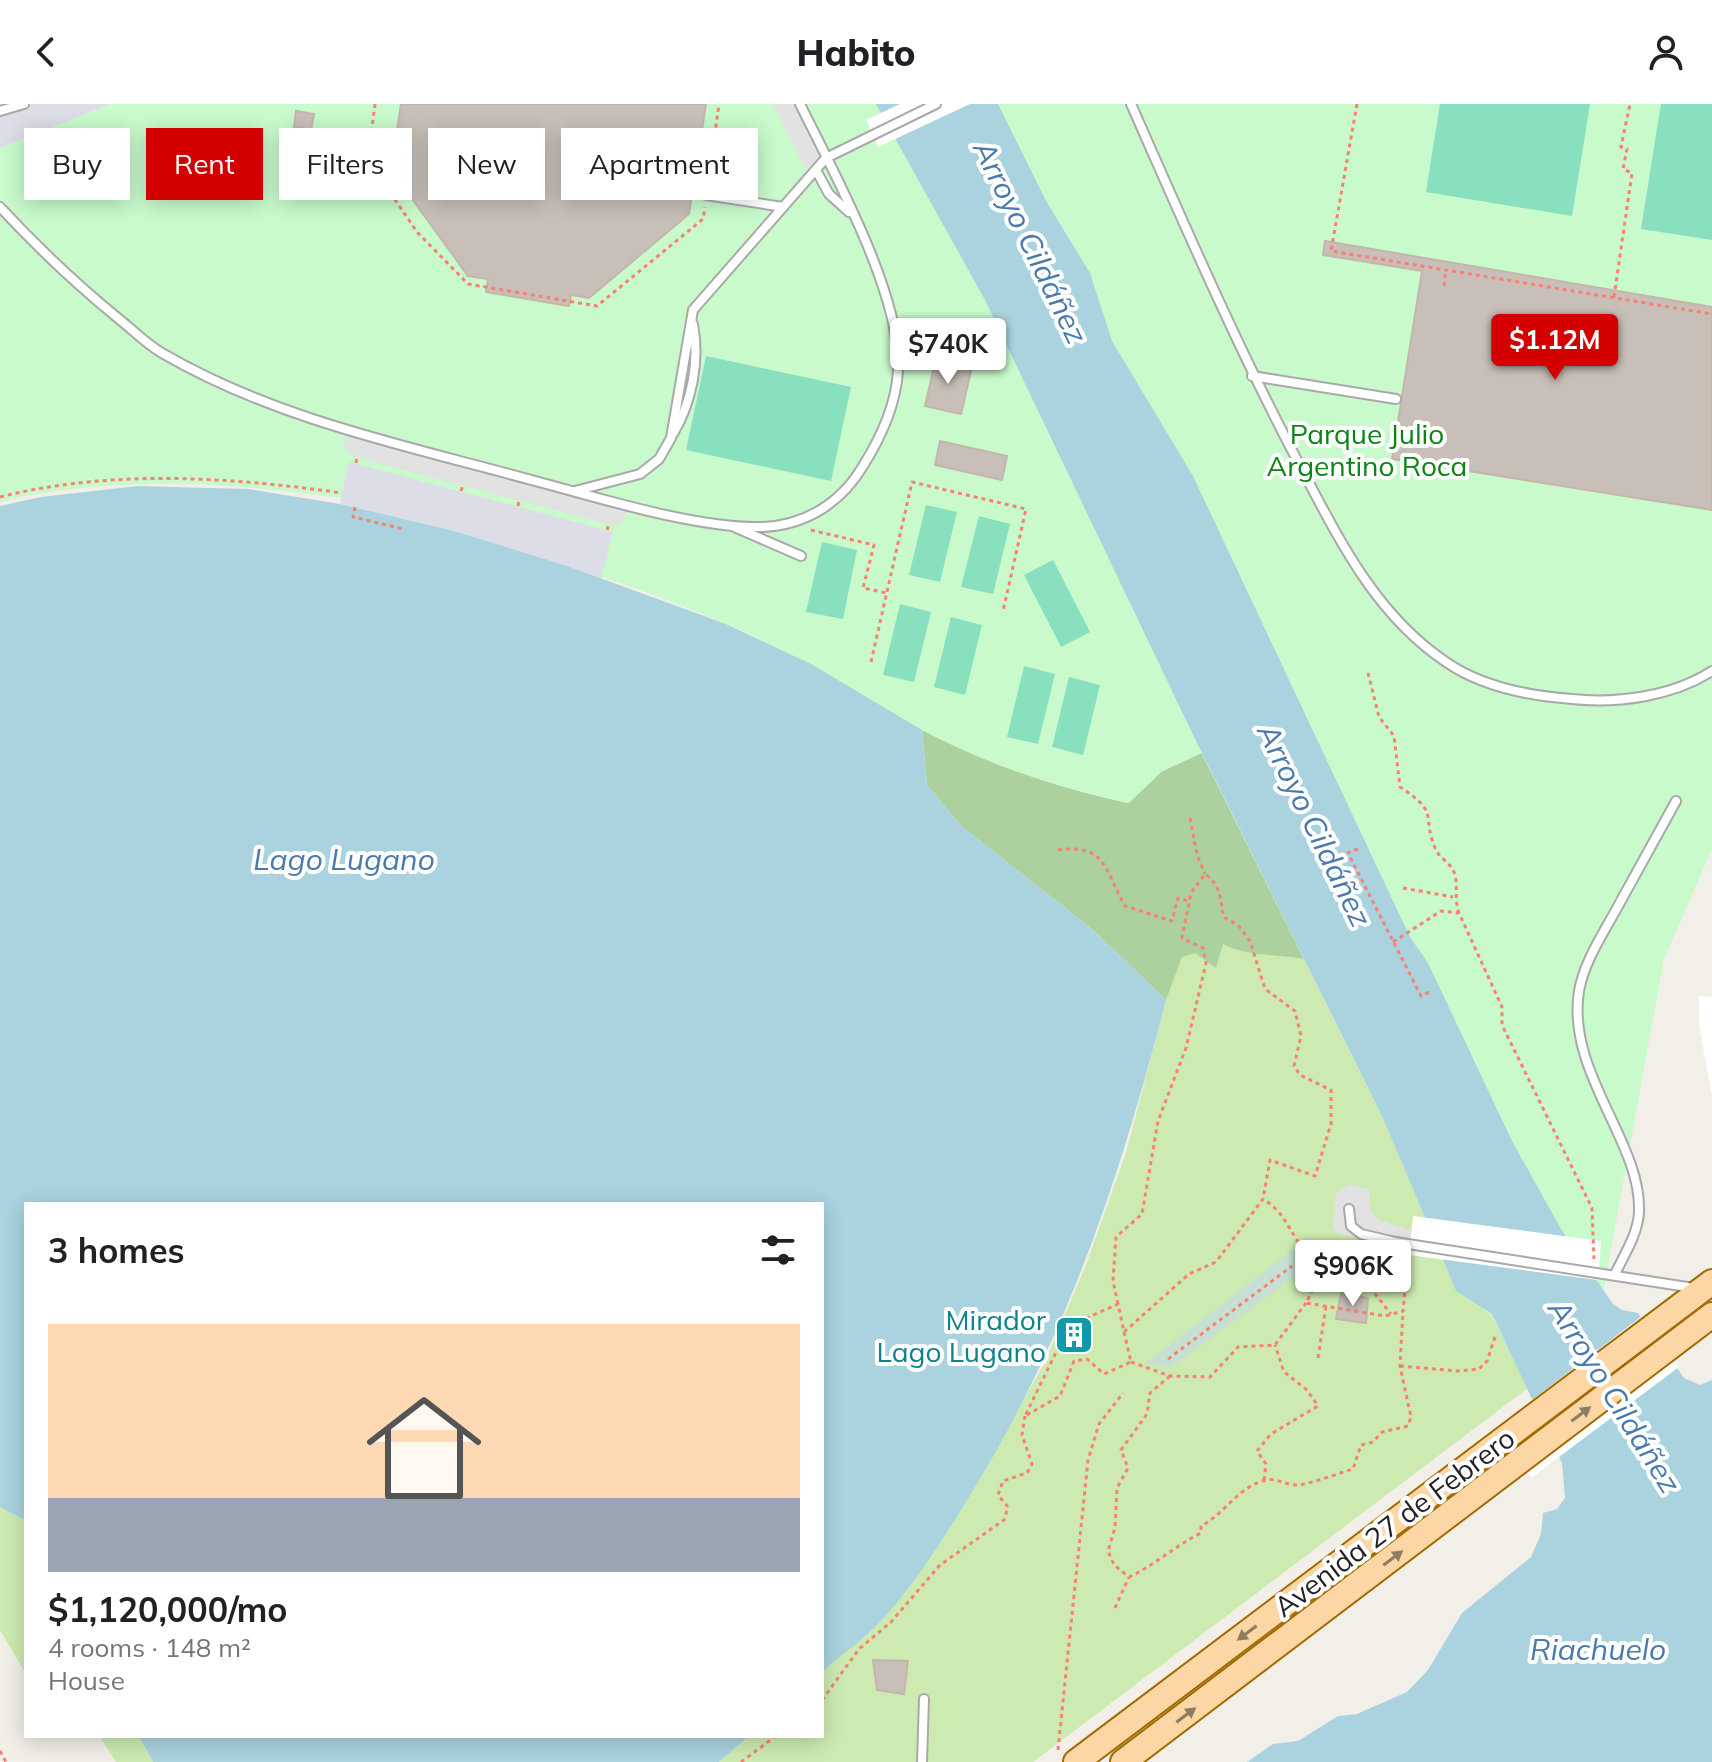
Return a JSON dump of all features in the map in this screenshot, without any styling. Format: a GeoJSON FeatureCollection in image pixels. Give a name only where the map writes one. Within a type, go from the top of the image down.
{"type":"FeatureCollection","features":[{"type":"Feature","properties":{"kind":"main road","name":"Avenida 27 de Febrero"},"geometry":{"type":"LineString","coordinates":[[1076,1762],[1709,1289]]}},
{"type":"Feature","properties":{"kind":"main road","name":"Avenida 27 de Febrero"},"geometry":{"type":"LineString","coordinates":[[1123,1762],[1712,1315]]}},
{"type":"Feature","properties":{"kind":"lane"},"geometry":{"type":"LineString","coordinates":[[0,111],[24,104]]}},
{"type":"Feature","properties":{"kind":"lane"},"geometry":{"type":"LineString","coordinates":[[0,207],[55,266],[159,352],[253,400],[347,430],[574,491],[691,519],[763,527],[806,518],[843,496],[879,438],[898,372],[895,324],[853,215],[800,104]]}},
{"type":"Feature","properties":{"kind":"lane"},"geometry":{"type":"LineString","coordinates":[[574,491],[640,474],[659,459],[671,438],[693,310],[826,158],[936,104]]}},
{"type":"Feature","properties":{"kind":"lane"},"geometry":{"type":"LineString","coordinates":[[1131,104],[1252,376],[1355,568],[1396,620],[1447,663],[1493,685],[1543,697],[1599,702],[1650,695],[1701,678],[1712,671]]}},
{"type":"Feature","properties":{"kind":"lane"},"geometry":{"type":"LineString","coordinates":[[816,170],[829,194],[853,215]]}},
{"type":"Feature","properties":{"kind":"lane"},"geometry":{"type":"LineString","coordinates":[[738,200],[783,207]]}},
{"type":"Feature","properties":{"kind":"lane"},"geometry":{"type":"LineString","coordinates":[[1252,376],[1396,399]]}},
{"type":"Feature","properties":{"kind":"lane"},"geometry":{"type":"LineString","coordinates":[[724,522],[801,556]]}},
{"type":"Feature","properties":{"kind":"lane"},"geometry":{"type":"LineString","coordinates":[[1615,1274],[1632,1238],[1639,1213],[1636,1181],[1588,1068],[1579,1030],[1579,991],[1594,950],[1676,801]]}},
{"type":"Feature","properties":{"kind":"lane"},"geometry":{"type":"LineString","coordinates":[[1349,1209],[1351,1226],[1361,1234],[1709,1289]]}},
{"type":"Feature","properties":{"kind":"lane"},"geometry":{"type":"LineString","coordinates":[[922,1762],[924,1699]]}},
{"type":"Feature","properties":{"kind":"path"},"geometry":{"type":"LineString","coordinates":[[375,104],[368,160],[417,232],[468,284],[597,306],[703,219],[705,200]]}},
{"type":"Feature","properties":{"kind":"path"},"geometry":{"type":"LineString","coordinates":[[716,128],[719,104]]}},
{"type":"Feature","properties":{"kind":"path"},"geometry":{"type":"LineString","coordinates":[[1357,104],[1331,251],[1712,314]]}},
{"type":"Feature","properties":{"kind":"path"},"geometry":{"type":"LineString","coordinates":[[1614,297],[1632,173],[1623,169],[1627,149],[1621,147],[1630,104]]}},
{"type":"Feature","properties":{"kind":"path"},"geometry":{"type":"LineString","coordinates":[[1444,286],[1446,270]]}},
{"type":"Feature","properties":{"kind":"path"},"geometry":{"type":"LineString","coordinates":[[356,463],[357,457]]}},
{"type":"Feature","properties":{"kind":"path"},"geometry":{"type":"LineString","coordinates":[[0,497],[53,484],[132,479],[281,484],[342,493]]}},
{"type":"Feature","properties":{"kind":"path"},"geometry":{"type":"LineString","coordinates":[[871,662],[912,482],[1026,509],[1003,611]]}},
{"type":"Feature","properties":{"kind":"path"},"geometry":{"type":"LineString","coordinates":[[461,491],[463,485]]}},
{"type":"Feature","properties":{"kind":"path"},"geometry":{"type":"LineString","coordinates":[[518,506],[519,500]]}},
{"type":"Feature","properties":{"kind":"path"},"geometry":{"type":"LineString","coordinates":[[355,507],[353,517],[403,529]]}},
{"type":"Feature","properties":{"kind":"path"},"geometry":{"type":"LineString","coordinates":[[607,530],[609,524]]}},
{"type":"Feature","properties":{"kind":"path"},"geometry":{"type":"LineString","coordinates":[[801,556],[806,529],[874,545],[863,588],[887,594]]}},
{"type":"Feature","properties":{"kind":"path"},"geometry":{"type":"LineString","coordinates":[[1368,673],[1379,717],[1394,736],[1400,787],[1428,811],[1436,852],[1448,861],[1455,876],[1453,897],[1459,913],[1502,1007],[1502,1025],[1592,1208],[1593,1271]]}},
{"type":"Feature","properties":{"kind":"path"},"geometry":{"type":"LineString","coordinates":[[1124,1332],[1189,1274],[1216,1262],[1263,1199],[1270,1160],[1315,1176],[1331,1124],[1331,1090],[1300,1075],[1294,1066],[1301,1036],[1295,1011],[1265,989],[1250,941],[1238,925],[1223,917],[1220,892],[1205,874],[1197,855],[1190,818]]}},
{"type":"Feature","properties":{"kind":"path"},"geometry":{"type":"LineString","coordinates":[[1058,850],[1079,847],[1095,854],[1109,871],[1125,906],[1143,914],[1172,921],[1178,898],[1189,901]]}},
{"type":"Feature","properties":{"kind":"path"},"geometry":{"type":"LineString","coordinates":[[1358,849],[1348,853],[1421,996],[1429,992]]}},
{"type":"Feature","properties":{"kind":"path"},"geometry":{"type":"LineString","coordinates":[[1131,1362],[1113,1281],[1116,1237],[1142,1214],[1158,1121],[1186,1048],[1206,963],[1203,948],[1182,938],[1189,901],[1205,874]]}},
{"type":"Feature","properties":{"kind":"path"},"geometry":{"type":"LineString","coordinates":[[1403,888],[1453,897]]}},
{"type":"Feature","properties":{"kind":"path"},"geometry":{"type":"LineString","coordinates":[[1393,942],[1441,911],[1459,913]]}},
{"type":"Feature","properties":{"kind":"path"},"geometry":{"type":"LineString","coordinates":[[1263,1199],[1278,1208],[1298,1242],[1312,1257],[1317,1283]]}},
{"type":"Feature","properties":{"kind":"path"},"geometry":{"type":"LineString","coordinates":[[1115,1608],[1129,1577],[1152,1566],[1168,1550],[1201,1533],[1201,1526],[1214,1519],[1227,1503],[1264,1480],[1276,1479],[1295,1485],[1353,1469],[1361,1445],[1373,1442],[1382,1432],[1408,1426],[1411,1417],[1400,1366],[1409,1254],[1417,1244]]}},
{"type":"Feature","properties":{"kind":"path"},"geometry":{"type":"LineString","coordinates":[[1275,1345],[1317,1283],[1340,1267],[1377,1264],[1372,1290],[1391,1314]]}},
{"type":"Feature","properties":{"kind":"path"},"geometry":{"type":"LineString","coordinates":[[1168,1359],[1292,1266]]}},
{"type":"Feature","properties":{"kind":"path"},"geometry":{"type":"LineString","coordinates":[[1333,1272],[1375,1284]]}},
{"type":"Feature","properties":{"kind":"path"},"geometry":{"type":"LineString","coordinates":[[1306,1303],[1391,1314],[1403,1311]]}},
{"type":"Feature","properties":{"kind":"path"},"geometry":{"type":"LineString","coordinates":[[1078,1348],[1089,1317],[1118,1304]]}},
{"type":"Feature","properties":{"kind":"path"},"geometry":{"type":"LineString","coordinates":[[1318,1358],[1326,1306]]}},
{"type":"Feature","properties":{"kind":"path"},"geometry":{"type":"LineString","coordinates":[[1400,1366],[1457,1371],[1479,1369],[1487,1361],[1495,1337]]}},
{"type":"Feature","properties":{"kind":"path"},"geometry":{"type":"LineString","coordinates":[[824,1697],[859,1649],[891,1622],[940,1565],[1004,1520],[1008,1507],[998,1495],[1003,1481],[1027,1473],[1032,1464],[1022,1435],[1025,1416],[1061,1342],[1078,1348],[1104,1374],[1131,1362],[1170,1376],[1210,1377],[1238,1347],[1275,1345]]}},
{"type":"Feature","properties":{"kind":"path"},"geometry":{"type":"LineString","coordinates":[[1264,1480],[1266,1464],[1257,1451],[1271,1434],[1318,1406],[1307,1390],[1284,1372],[1275,1345]]}},
{"type":"Feature","properties":{"kind":"path"},"geometry":{"type":"LineString","coordinates":[[1025,1416],[1060,1396],[1074,1361],[1087,1359]]}},
{"type":"Feature","properties":{"kind":"path"},"geometry":{"type":"LineString","coordinates":[[1129,1577],[1114,1565],[1108,1551],[1115,1528],[1117,1488],[1128,1468],[1121,1450],[1147,1414],[1150,1393],[1170,1376]]}},
{"type":"Feature","properties":{"kind":"path"},"geometry":{"type":"LineString","coordinates":[[1057,1762],[1088,1460],[1099,1424],[1123,1393]]}},
{"type":"Feature","properties":{"kind":"path"},"geometry":{"type":"LineString","coordinates":[[741,1762],[773,1738]]}},
{"type":"Feature","properties":{"kind":"path"},"geometry":{"type":"LineString","coordinates":[[0,1751],[6,1762]]}},
{"type":"Feature","properties":{"kind":"green space","name":"Parque Julio Argentino Roca"},"geometry":{"type":"Polygon","coordinates":[[[0,104],[1712,104],[1712,849],[1664,959],[1602,1299],[1528,1388],[1491,1314],[1456,1291],[1382,1116],[1202,753],[1161,772],[1129,803],[1050,783],[948,743],[777,648],[680,605],[536,556],[340,504],[341,498],[255,488],[170,484],[85,488],[0,502],[0,104]]]}},
{"type":"Feature","properties":{"kind":"green space"},"geometry":{"type":"Polygon","coordinates":[[[1440,104],[1590,104],[1572,216],[1426,192],[1440,104]]]}},
{"type":"Feature","properties":{"kind":"green space"},"geometry":{"type":"Polygon","coordinates":[[[1661,104],[1712,104],[1712,240],[1641,229],[1661,104]]]}},
{"type":"Feature","properties":{"kind":"green space"},"geometry":{"type":"Polygon","coordinates":[[[899,145],[1304,959],[1252,953],[1223,944],[1216,968],[1195,953],[1182,957],[1166,1000],[1093,930],[961,826],[927,785],[922,730],[1023,773],[1128,803],[1155,778],[899,145]]]}},
{"type":"Feature","properties":{"kind":"green space"},"geometry":{"type":"Polygon","coordinates":[[[706,356],[851,387],[831,481],[686,450],[706,356]]]}},
{"type":"Feature","properties":{"kind":"green space"},"geometry":{"type":"Polygon","coordinates":[[[926,505],[957,512],[940,582],[909,575],[926,505]]]}},
{"type":"Feature","properties":{"kind":"green space"},"geometry":{"type":"Polygon","coordinates":[[[979,516],[1010,524],[993,594],[961,587],[979,516]]]}},
{"type":"Feature","properties":{"kind":"green space"},"geometry":{"type":"Polygon","coordinates":[[[822,542],[857,550],[843,619],[806,612],[822,542]]]}},
{"type":"Feature","properties":{"kind":"green space"},"geometry":{"type":"Polygon","coordinates":[[[1053,560],[1090,632],[1061,647],[1024,575],[1053,560]]]}},
{"type":"Feature","properties":{"kind":"green space"},"geometry":{"type":"Polygon","coordinates":[[[900,604],[931,612],[914,682],[883,675],[900,604]]]}},
{"type":"Feature","properties":{"kind":"green space"},"geometry":{"type":"Polygon","coordinates":[[[951,617],[982,625],[965,695],[934,687],[951,617]]]}},
{"type":"Feature","properties":{"kind":"green space"},"geometry":{"type":"Polygon","coordinates":[[[1024,666],[1055,674],[1038,744],[1007,737],[1024,666]]]}},
{"type":"Feature","properties":{"kind":"green space"},"geometry":{"type":"Polygon","coordinates":[[[1069,677],[1100,685],[1083,755],[1052,747],[1069,677]]]}},
{"type":"Feature","properties":{"kind":"green space"},"geometry":{"type":"Polygon","coordinates":[[[1223,943],[1252,953],[1304,959],[1382,1116],[1456,1291],[1491,1314],[1528,1388],[1033,1762],[719,1762],[747,1738],[824,1738],[824,1670],[881,1621],[942,1540],[1043,1366],[1086,1265],[1126,1153],[1166,1000],[1181,957],[1223,943]]]}},
{"type":"Feature","properties":{"kind":"green space"},"geometry":{"type":"Polygon","coordinates":[[[1296,1247],[1309,1266],[1170,1368],[1146,1363],[1296,1247]]]}},
{"type":"Feature","properties":{"kind":"green space"},"geometry":{"type":"Polygon","coordinates":[[[0,1507],[24,1520],[24,1671],[0,1630],[0,1507]]]}},
{"type":"Feature","properties":{"kind":"green space"},"geometry":{"type":"Polygon","coordinates":[[[100,1738],[140,1738],[153,1762],[116,1762],[100,1738]]]}},
{"type":"Feature","properties":{"kind":"shaded area"},"geometry":{"type":"Polygon","coordinates":[[[0,104],[109,104],[50,128],[24,128],[24,138],[0,148],[0,104]]]}},
{"type":"Feature","properties":{"kind":"shaded area"},"geometry":{"type":"Polygon","coordinates":[[[773,104],[800,104],[826,156],[805,168],[773,104]]]}},
{"type":"Feature","properties":{"kind":"shaded area"},"geometry":{"type":"Polygon","coordinates":[[[347,430],[628,505],[625,519],[616,526],[351,456],[344,446],[347,430]]]}},
{"type":"Feature","properties":{"kind":"shaded area"},"geometry":{"type":"Polygon","coordinates":[[[349,462],[613,532],[601,578],[454,531],[340,504],[349,462]]]}},
{"type":"Feature","properties":{"kind":"shaded area"},"geometry":{"type":"Polygon","coordinates":[[[1348,1184],[1369,1189],[1370,1210],[1379,1220],[1411,1230],[1410,1250],[1338,1234],[1333,1228],[1336,1194],[1348,1184]]]}},
{"type":"Feature","properties":{"kind":"water"},"geometry":{"type":"Polygon","coordinates":[[[876,104],[998,104],[1046,201],[1090,273],[1112,341],[1193,476],[1410,937],[1428,963],[1512,1141],[1561,1229],[1613,1304],[1622,1310],[1638,1313],[1684,1378],[1700,1385],[1712,1380],[1712,1762],[1247,1762],[1273,1744],[1298,1741],[1338,1716],[1357,1714],[1407,1692],[1428,1670],[1462,1613],[1531,1557],[1541,1534],[1543,1513],[1557,1509],[1565,1498],[1562,1463],[1492,1314],[1456,1291],[1382,1116],[1197,743],[985,300],[876,104]]]}},
{"type":"Feature","properties":{"kind":"water","name":"Lago Lugano"},"geometry":{"type":"Polygon","coordinates":[[[138,486],[248,489],[340,504],[454,531],[567,566],[726,624],[811,664],[922,730],[927,785],[961,826],[1093,930],[1166,1000],[1130,1129],[1088,1254],[1036,1374],[1006,1434],[930,1559],[906,1591],[874,1628],[824,1670],[824,1202],[24,1202],[24,1520],[0,1507],[0,506],[41,497],[138,486]]]}},
{"type":"Feature","properties":{"kind":"water"},"geometry":{"type":"Polygon","coordinates":[[[140,1738],[747,1738],[719,1762],[153,1762],[140,1738]]]}},
{"type":"Feature","properties":{"kind":"pier"},"geometry":{"type":"Polygon","coordinates":[[[900,104],[970,104],[878,147],[866,120],[900,104]]]}},
{"type":"Feature","properties":{"kind":"pier"},"geometry":{"type":"Polygon","coordinates":[[[1699,996],[1712,997],[1712,1096],[1699,1025],[1699,996]]]}},
{"type":"Feature","properties":{"kind":"pier"},"geometry":{"type":"Polygon","coordinates":[[[1413,1216],[1601,1241],[1598,1280],[1409,1255],[1413,1216]]]}},
{"type":"Feature","properties":{"kind":"pier"},"geometry":{"type":"Polygon","coordinates":[[[1642,1316],[1679,1367],[1531,1478],[1495,1428],[1642,1316]]]}},
{"type":"Feature","properties":{"kind":"building"},"geometry":{"type":"Polygon","coordinates":[[[401,104],[706,104],[702,128],[561,128],[561,200],[691,200],[689,214],[589,298],[571,295],[569,306],[486,292],[488,279],[468,276],[412,199],[412,128],[397,128],[401,104]]]}},
{"type":"Feature","properties":{"kind":"building"},"geometry":{"type":"Polygon","coordinates":[[[296,111],[314,114],[311,128],[294,127],[296,111]]]}},
{"type":"Feature","properties":{"kind":"building"},"geometry":{"type":"Polygon","coordinates":[[[1325,241],[1712,307],[1712,510],[1392,459],[1422,271],[1323,255],[1325,241]]]}},
{"type":"Feature","properties":{"kind":"building"},"geometry":{"type":"Polygon","coordinates":[[[936,358],[972,367],[961,414],[925,406],[936,358]]]}},
{"type":"Feature","properties":{"kind":"building"},"geometry":{"type":"Polygon","coordinates":[[[940,441],[1007,456],[1002,480],[935,465],[940,441]]]}},
{"type":"Feature","properties":{"kind":"building"},"geometry":{"type":"Polygon","coordinates":[[[1341,1293],[1368,1298],[1366,1323],[1336,1319],[1341,1293]]]}},
{"type":"Feature","properties":{"kind":"building"},"geometry":{"type":"Polygon","coordinates":[[[873,1660],[908,1661],[904,1694],[877,1690],[873,1660]]]}},
{"type":"Feature","properties":{"kind":"place","name":"Mirador Lago Lugano"},"geometry":{"type":"Point","coordinates":[1074,1335]}},
{"type":"Feature","properties":{"kind":"water label","name":"Arroyo Cildáñez"},"geometry":{"type":"Point","coordinates":[1031,242]}},
{"type":"Feature","properties":{"kind":"water label","name":"Arroyo Cildáñez"},"geometry":{"type":"Point","coordinates":[1315,825]}},
{"type":"Feature","properties":{"kind":"water label","name":"Arroyo Cildáñez"},"geometry":{"type":"Point","coordinates":[1615,1396]}},
{"type":"Feature","properties":{"kind":"water label","name":"Riachuelo"},"geometry":{"type":"Point","coordinates":[1598,1649]}}]}
